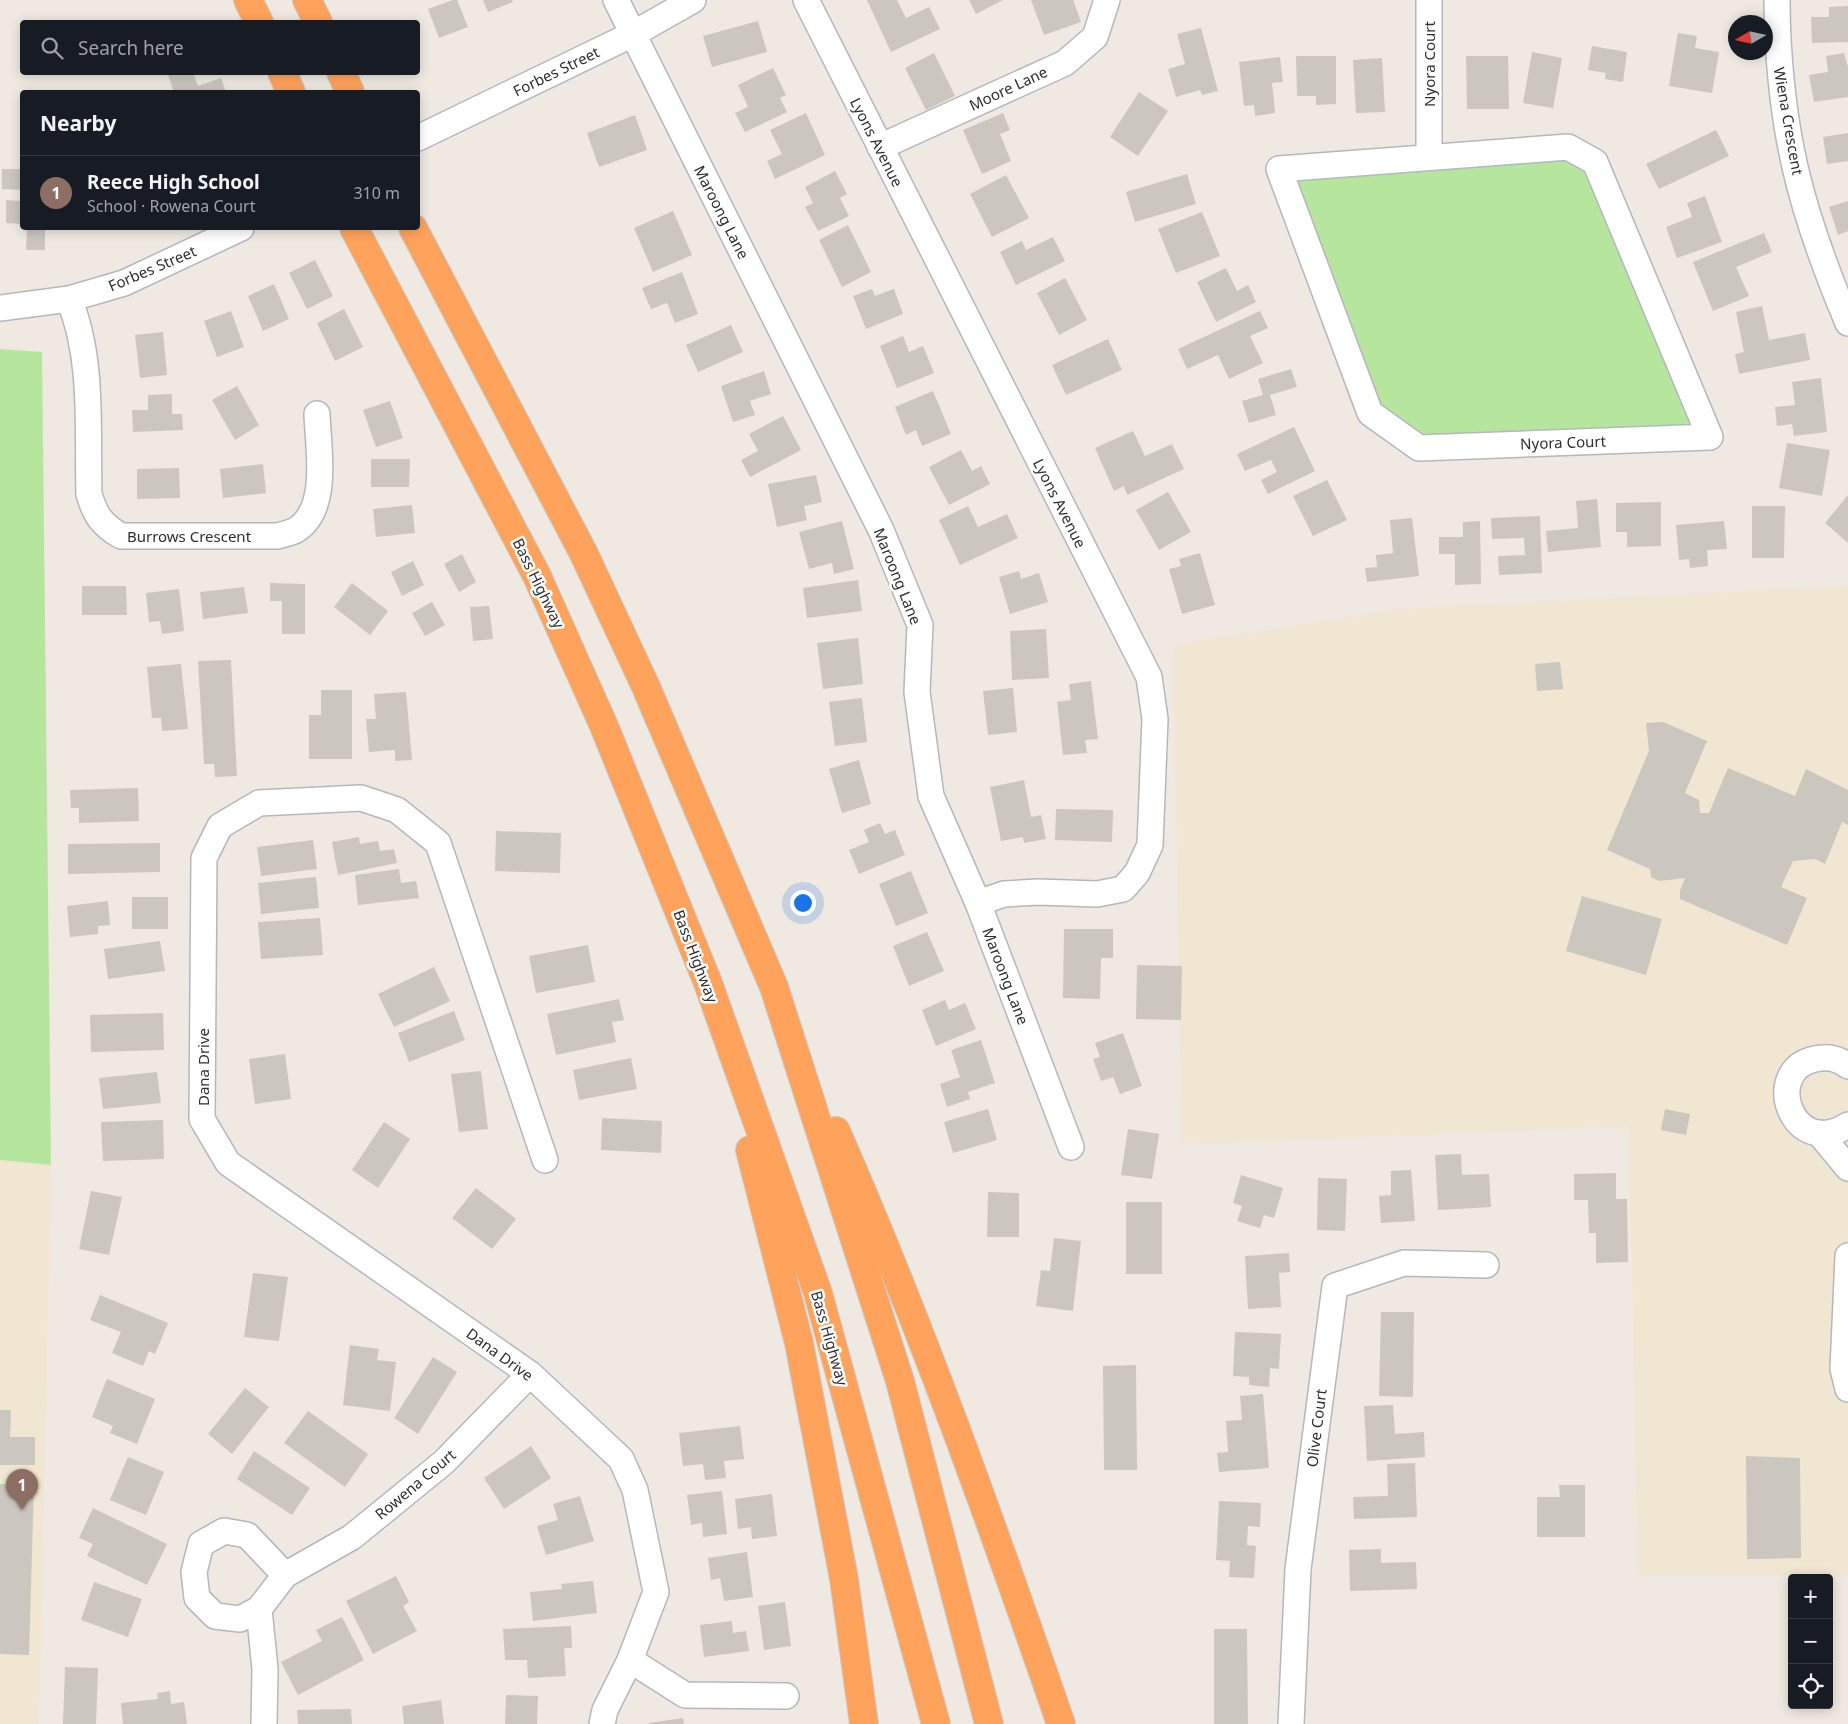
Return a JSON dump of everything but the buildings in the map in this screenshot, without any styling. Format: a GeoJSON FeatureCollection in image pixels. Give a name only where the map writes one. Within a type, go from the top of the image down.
{"type":"FeatureCollection","features":[{"type":"Feature","properties":{"kind":"highway"},"geometry":{"type":"LineString","coordinates":[[248,0],[258,20]]}},
{"type":"Feature","properties":{"kind":"highway"},"geometry":{"type":"LineString","coordinates":[[307,0],[317,20]]}},
{"type":"Feature","properties":{"kind":"highway"},"geometry":{"type":"LineString","coordinates":[[283,75],[290,90]]}},
{"type":"Feature","properties":{"kind":"highway"},"geometry":{"type":"LineString","coordinates":[[342,75],[349,90]]}},
{"type":"Feature","properties":{"kind":"highway","name":"Bass Highway"},"geometry":{"type":"LineString","coordinates":[[355,230],[538,576],[604,726],[708,983],[818,1294],[936,1724]]}},
{"type":"Feature","properties":{"kind":"highway"},"geometry":{"type":"LineString","coordinates":[[414,230],[584,554],[646,687],[860,1185],[930,1359],[1006,1564],[1061,1724]]}},
{"type":"Feature","properties":{"kind":"highway"},"geometry":{"type":"LineString","coordinates":[[708,983],[799,1343],[844,1579],[864,1724]]}},
{"type":"Feature","properties":{"kind":"highway"},"geometry":{"type":"LineString","coordinates":[[774,987],[900,1381],[989,1724]]}},
{"type":"Feature","properties":{"kind":"street","name":"Maroong Lane"},"geometry":{"type":"LineString","coordinates":[[616,0],[881,530],[920,625],[917,692],[931,796],[978,903],[1072,1147]]}},
{"type":"Feature","properties":{"kind":"street","name":"Forbes Street"},"geometry":{"type":"LineString","coordinates":[[420,137],[633,34],[693,0]]}},
{"type":"Feature","properties":{"kind":"street","name":"Lyons Avenue"},"geometry":{"type":"LineString","coordinates":[[806,0],[1149,677],[1155,719],[1150,845],[1137,873],[1123,889],[1097,894],[1038,892],[1004,894],[978,903]]}},
{"type":"Feature","properties":{"kind":"street","name":"Moore Lane"},"geometry":{"type":"LineString","coordinates":[[880,147],[1065,62],[1095,38],[1107,0]]}},
{"type":"Feature","properties":{"kind":"street","name":"Nyora Court"},"geometry":{"type":"LineString","coordinates":[[1429,0],[1429,157]]}},
{"type":"Feature","properties":{"kind":"street","name":"Wiena Crescent"},"geometry":{"type":"LineString","coordinates":[[1777,0],[1777,51],[1795,167],[1830,279],[1848,323]]}},
{"type":"Feature","properties":{"kind":"street","name":"Nyora Court"},"geometry":{"type":"LineString","coordinates":[[1568,147],[1595,162],[1710,437],[1419,448],[1370,413],[1279,168],[1429,157],[1568,147]]}},
{"type":"Feature","properties":{"kind":"street","name":"Forbes Street"},"geometry":{"type":"LineString","coordinates":[[0,308],[69,299],[124,283],[237,230]]}},
{"type":"Feature","properties":{"kind":"street","name":"Burrows Crescent"},"geometry":{"type":"LineString","coordinates":[[69,299],[77,319],[85,356],[89,494],[94,512],[105,527],[120,536],[278,536],[296,529],[311,514],[319,494],[317,414]]}},
{"type":"Feature","properties":{"kind":"street","name":"Dana Drive"},"geometry":{"type":"LineString","coordinates":[[546,1160],[438,843],[397,810],[361,798],[259,803],[220,826],[204,858],[202,1119],[228,1164],[530,1374],[621,1460],[635,1490],[656,1592],[630,1660],[605,1710],[602,1724]]}},
{"type":"Feature","properties":{"kind":"street"},"geometry":{"type":"LineString","coordinates":[[1848,1066],[1835,1058],[1812,1059],[1794,1073],[1786,1094],[1792,1116],[1809,1130],[1819,1133],[1830,1133],[1848,1125]]}},
{"type":"Feature","properties":{"kind":"street"},"geometry":{"type":"LineString","coordinates":[[1819,1133],[1848,1168]]}},
{"type":"Feature","properties":{"kind":"street"},"geometry":{"type":"LineString","coordinates":[[1848,1256],[1843,1369],[1848,1388]]}},
{"type":"Feature","properties":{"kind":"street","name":"Olive Court"},"geometry":{"type":"LineString","coordinates":[[1291,1724],[1298,1569],[1335,1286],[1404,1263],[1486,1265]]}},
{"type":"Feature","properties":{"kind":"street","name":"Rowena Court"},"geometry":{"type":"LineString","coordinates":[[259,1609],[285,1574],[352,1537],[444,1462],[530,1374]]}},
{"type":"Feature","properties":{"kind":"street"},"geometry":{"type":"LineString","coordinates":[[264,1724],[265,1670],[259,1609],[240,1619],[215,1616],[198,1598],[194,1572],[201,1544],[224,1530],[247,1535],[285,1574]]}},
{"type":"Feature","properties":{"kind":"street"},"geometry":{"type":"LineString","coordinates":[[630,1660],[685,1695],[786,1696]]}},
{"type":"Feature","properties":{"kind":"shaded area"},"geometry":{"type":"Polygon","coordinates":[[[1848,586],[1848,1575],[1638,1574],[1629,1126],[1182,1144],[1173,645],[1402,609],[1848,586]]]}},
{"type":"Feature","properties":{"kind":"shaded area"},"geometry":{"type":"Polygon","coordinates":[[[0,1160],[51,1165],[39,1724],[0,1724],[0,1160]]]}},
{"type":"Feature","properties":{"kind":"green space"},"geometry":{"type":"Polygon","coordinates":[[[1565,154],[1593,173],[1696,429],[1423,440],[1375,406],[1292,177],[1565,154]]]}},
{"type":"Feature","properties":{"kind":"green space"},"geometry":{"type":"Polygon","coordinates":[[[0,349],[42,352],[51,1165],[0,1160],[0,349]]]}},
{"type":"Feature","properties":{"kind":"place","name":"Reece High School"},"geometry":{"type":"Point","coordinates":[22,1510]}}]}
